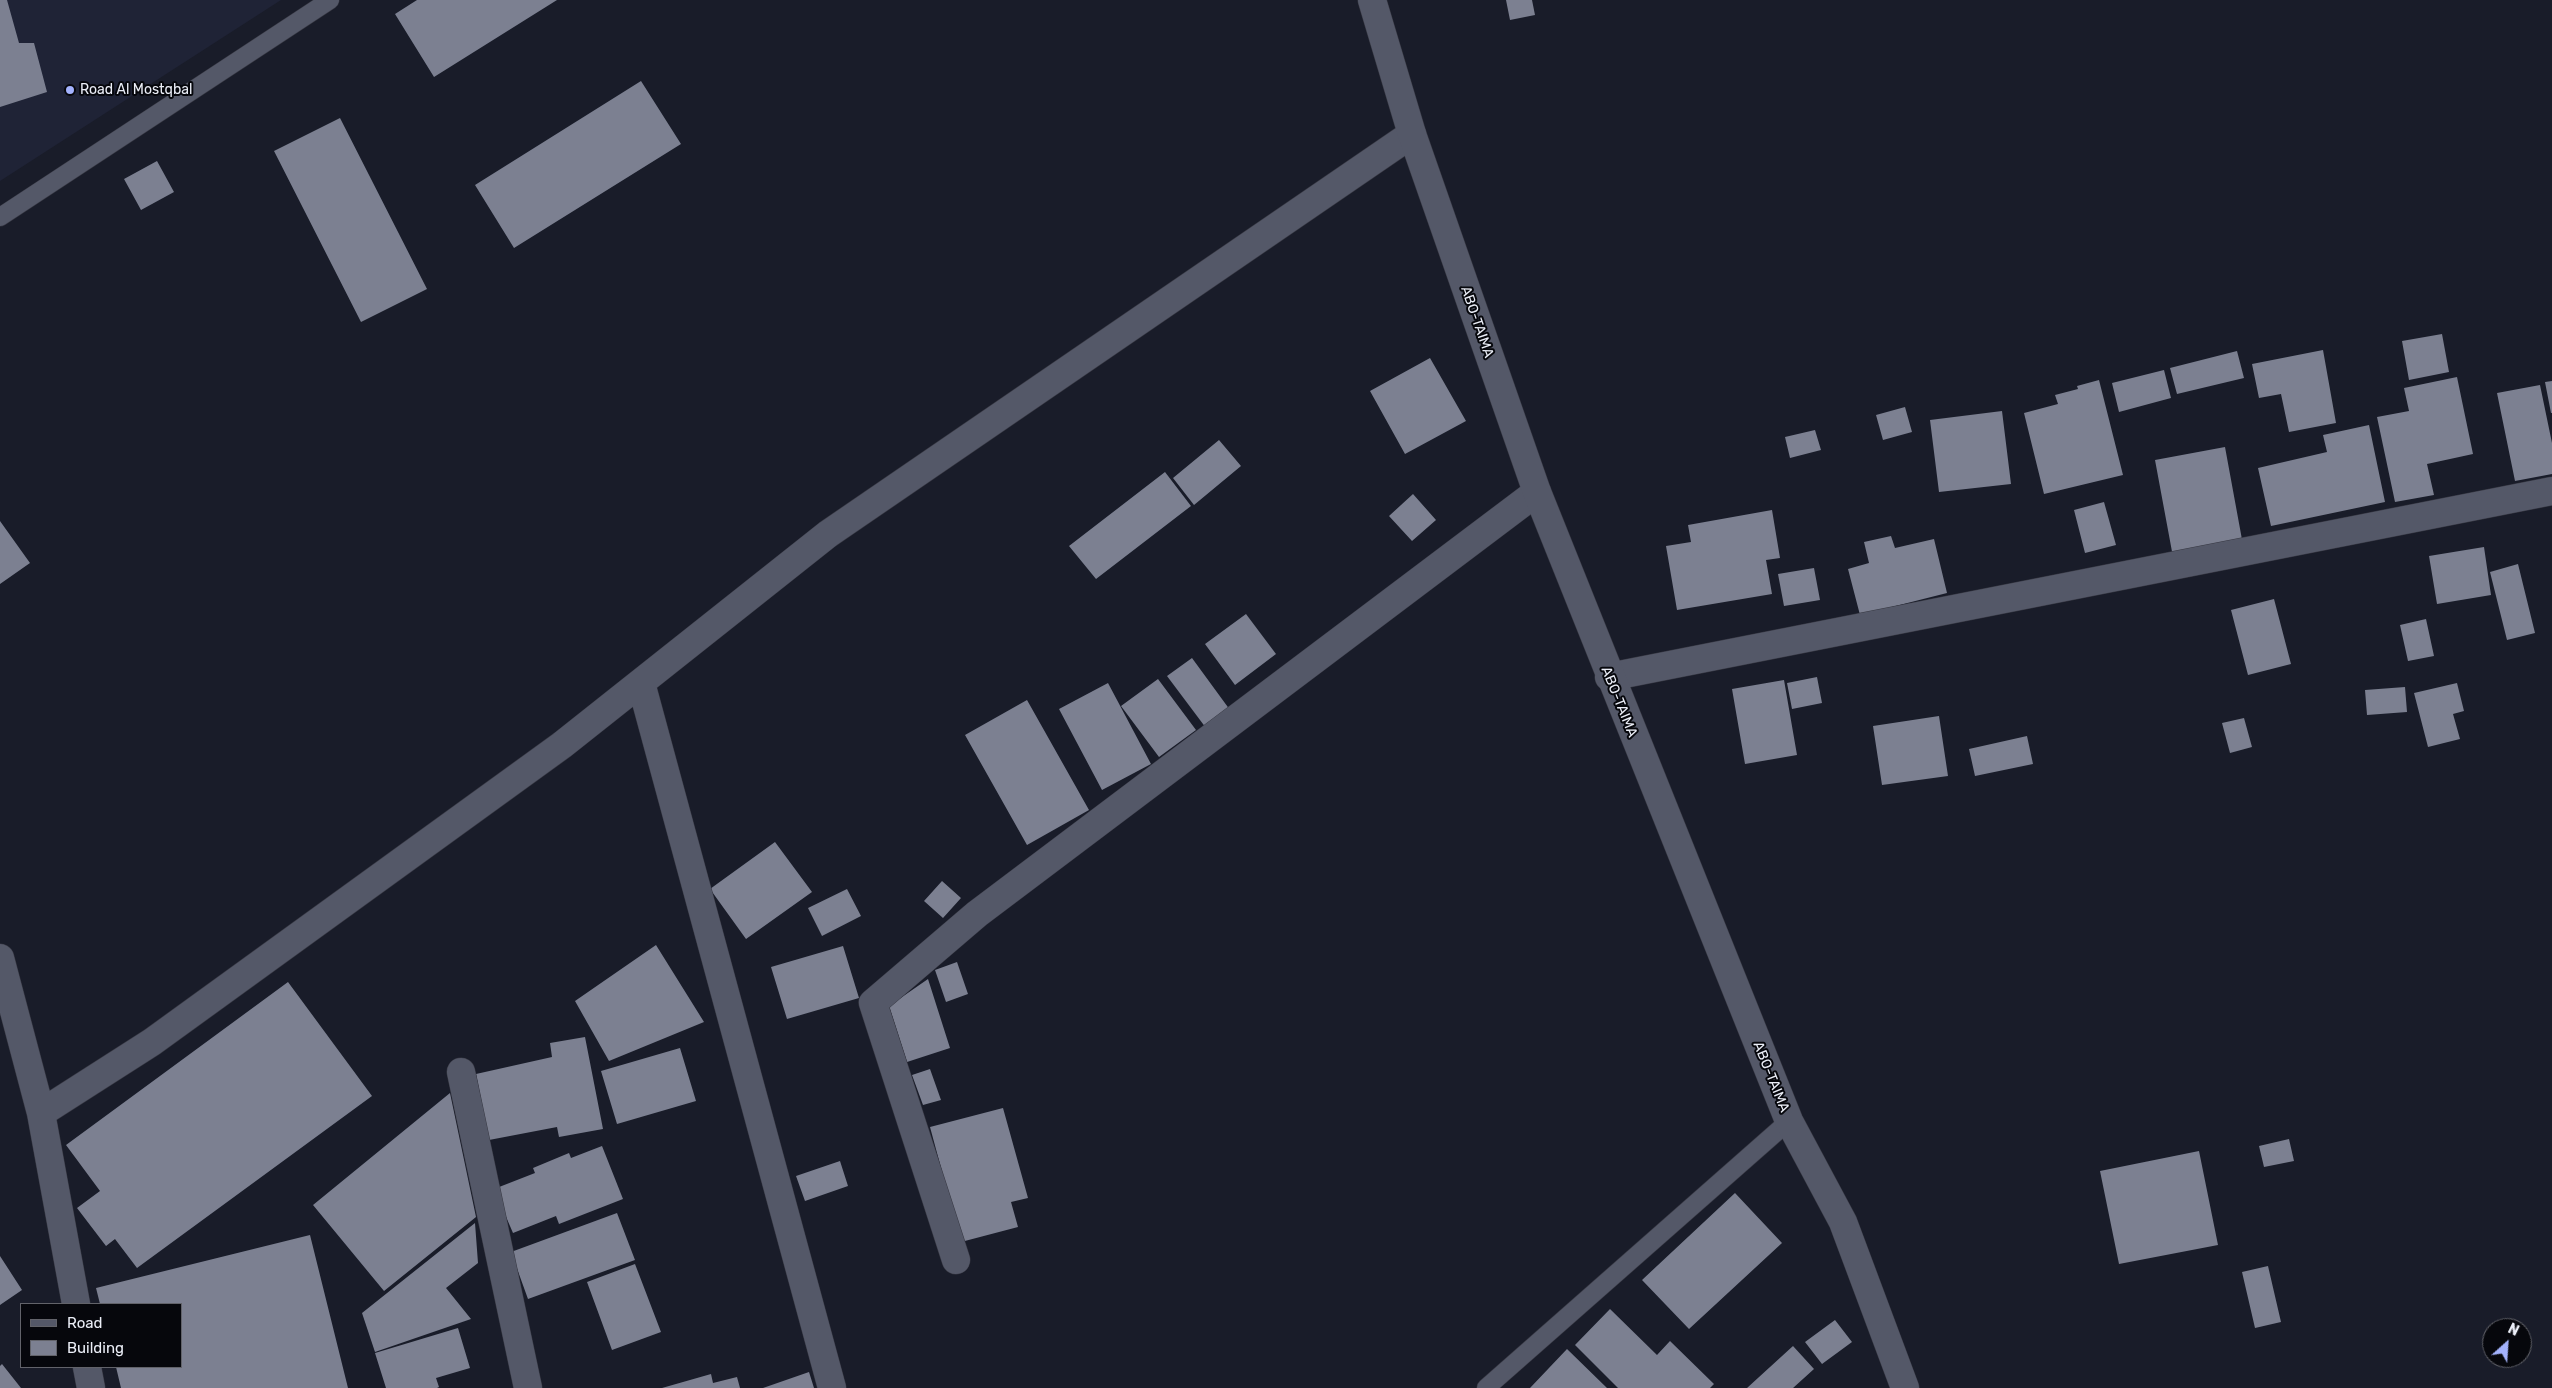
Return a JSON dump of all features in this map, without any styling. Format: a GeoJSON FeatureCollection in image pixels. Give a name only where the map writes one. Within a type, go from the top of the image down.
{"type":"FeatureCollection","features":[{"type":"Feature","properties":{"kind":"street","name":"ABO-TAIMA"},"geometry":{"type":"LineString","coordinates":[[1372,0],[1412,134],[1536,492],[1789,1121],[1843,1222],[1905,1388]]}},
{"type":"Feature","properties":{"kind":"street"},"geometry":{"type":"LineString","coordinates":[[41,1113],[152,1042],[562,745],[828,534],[1412,134]]}},
{"type":"Feature","properties":{"kind":"street"},"geometry":{"type":"LineString","coordinates":[[956,1260],[873,1003],[977,914],[1536,492]]}},
{"type":"Feature","properties":{"kind":"street"},"geometry":{"type":"LineString","coordinates":[[1609,677],[2552,492]]}},
{"type":"Feature","properties":{"kind":"street"},"geometry":{"type":"LineString","coordinates":[[641,683],[832,1388]]}},
{"type":"Feature","properties":{"kind":"street"},"geometry":{"type":"LineString","coordinates":[[0,958],[41,1113],[76,1303]]}},
{"type":"Feature","properties":{"kind":"street"},"geometry":{"type":"LineString","coordinates":[[461,1072],[528,1388]]}},
{"type":"Feature","properties":{"kind":"street"},"geometry":{"type":"LineString","coordinates":[[87,1368],[91,1388]]}},
{"type":"Feature","properties":{"kind":"lane"},"geometry":{"type":"LineString","coordinates":[[0,217],[330,0]]}},
{"type":"Feature","properties":{"kind":"lane"},"geometry":{"type":"LineString","coordinates":[[1486,1388],[1789,1121]]}},
{"type":"Feature","properties":{"kind":"shaded area","name":"Road Al Mostqbal"},"geometry":{"type":"Polygon","coordinates":[[[0,0],[281,0],[0,181],[0,0]]]}},
{"type":"Feature","properties":{"kind":"building"},"geometry":{"type":"Polygon","coordinates":[[[0,0],[7,0],[19,43],[34,43],[47,92],[0,107],[0,0]]]}},
{"type":"Feature","properties":{"kind":"building"},"geometry":{"type":"Polygon","coordinates":[[[417,0],[557,0],[434,77],[395,14],[417,0]]]}},
{"type":"Feature","properties":{"kind":"building"},"geometry":{"type":"Polygon","coordinates":[[[1506,0],[1532,0],[1535,15],[1510,20],[1506,0]]]}},
{"type":"Feature","properties":{"kind":"building"},"geometry":{"type":"Polygon","coordinates":[[[641,81],[681,144],[514,248],[475,185],[641,81]]]}},
{"type":"Feature","properties":{"kind":"building"},"geometry":{"type":"Polygon","coordinates":[[[340,118],[427,289],[361,322],[274,151],[340,118]]]}},
{"type":"Feature","properties":{"kind":"building"},"geometry":{"type":"Polygon","coordinates":[[[157,161],[174,192],[141,210],[124,179],[157,161]]]}},
{"type":"Feature","properties":{"kind":"building"},"geometry":{"type":"Polygon","coordinates":[[[2442,334],[2449,372],[2409,380],[2402,341],[2442,334]]]}},
{"type":"Feature","properties":{"kind":"building"},"geometry":{"type":"Polygon","coordinates":[[[2323,350],[2336,423],[2289,432],[2281,394],[2259,398],[2252,364],[2323,350]]]}},
{"type":"Feature","properties":{"kind":"building"},"geometry":{"type":"Polygon","coordinates":[[[2237,351],[2244,378],[2177,394],[2170,368],[2237,351]]]}},
{"type":"Feature","properties":{"kind":"building"},"geometry":{"type":"Polygon","coordinates":[[[1430,358],[1466,421],[1405,454],[1370,391],[1430,358]]]}},
{"type":"Feature","properties":{"kind":"building"},"geometry":{"type":"Polygon","coordinates":[[[2164,370],[2171,398],[2119,412],[2112,383],[2164,370]]]}},
{"type":"Feature","properties":{"kind":"building"},"geometry":{"type":"Polygon","coordinates":[[[2457,377],[2473,454],[2427,464],[2434,495],[2395,502],[2377,417],[2409,411],[2404,388],[2457,377]]]}},
{"type":"Feature","properties":{"kind":"building"},"geometry":{"type":"Polygon","coordinates":[[[2099,380],[2123,475],[2044,494],[2024,413],[2058,404],[2055,395],[2078,389],[2077,386],[2099,380]]]}},
{"type":"Feature","properties":{"kind":"building"},"geometry":{"type":"Polygon","coordinates":[[[2552,381],[2552,413],[2551,413],[2545,382],[2552,381]]]}},
{"type":"Feature","properties":{"kind":"building"},"geometry":{"type":"Polygon","coordinates":[[[2540,385],[2552,443],[2552,474],[2515,481],[2497,393],[2540,385]]]}},
{"type":"Feature","properties":{"kind":"building"},"geometry":{"type":"Polygon","coordinates":[[[1905,407],[1912,432],[1883,440],[1876,415],[1905,407]]]}},
{"type":"Feature","properties":{"kind":"building"},"geometry":{"type":"Polygon","coordinates":[[[2002,411],[2011,484],[1939,492],[1930,420],[2002,411]]]}},
{"type":"Feature","properties":{"kind":"building"},"geometry":{"type":"Polygon","coordinates":[[[2369,425],[2385,502],[2271,526],[2258,468],[2327,452],[2323,435],[2369,425]]]}},
{"type":"Feature","properties":{"kind":"building"},"geometry":{"type":"Polygon","coordinates":[[[1815,430],[1821,450],[1790,458],[1785,437],[1815,430]]]}},
{"type":"Feature","properties":{"kind":"building"},"geometry":{"type":"Polygon","coordinates":[[[1219,440],[1241,466],[1194,505],[1173,478],[1219,440]]]}},
{"type":"Feature","properties":{"kind":"building"},"geometry":{"type":"Polygon","coordinates":[[[2225,447],[2243,545],[2173,557],[2155,460],[2225,447]]]}},
{"type":"Feature","properties":{"kind":"building"},"geometry":{"type":"Polygon","coordinates":[[[1165,472],[1191,506],[1096,579],[1069,546],[1165,472]]]}},
{"type":"Feature","properties":{"kind":"building"},"geometry":{"type":"Polygon","coordinates":[[[1413,494],[1436,520],[1412,541],[1389,516],[1413,494]]]}},
{"type":"Feature","properties":{"kind":"building"},"geometry":{"type":"Polygon","coordinates":[[[2104,502],[2116,545],[2085,553],[2074,510],[2104,502]]]}},
{"type":"Feature","properties":{"kind":"building"},"geometry":{"type":"Polygon","coordinates":[[[1772,510],[1780,558],[1766,560],[1772,594],[1677,610],[1666,546],[1691,542],[1688,525],[1772,510]]]}},
{"type":"Feature","properties":{"kind":"building"},"geometry":{"type":"Polygon","coordinates":[[[0,521],[30,563],[0,584],[0,521]]]}},
{"type":"Feature","properties":{"kind":"building"},"geometry":{"type":"Polygon","coordinates":[[[1891,536],[1895,548],[1934,539],[1947,593],[1860,615],[1848,569],[1869,563],[1864,542],[1891,536]]]}},
{"type":"Feature","properties":{"kind":"building"},"geometry":{"type":"Polygon","coordinates":[[[2484,547],[2491,595],[2437,604],[2429,556],[2484,547]]]}},
{"type":"Feature","properties":{"kind":"building"},"geometry":{"type":"Polygon","coordinates":[[[2518,564],[2535,633],[2507,640],[2490,572],[2518,564]]]}},
{"type":"Feature","properties":{"kind":"building"},"geometry":{"type":"Polygon","coordinates":[[[1814,568],[1820,600],[1784,606],[1778,574],[1814,568]]]}},
{"type":"Feature","properties":{"kind":"building"},"geometry":{"type":"Polygon","coordinates":[[[2274,599],[2291,664],[2248,675],[2231,610],[2274,599]]]}},
{"type":"Feature","properties":{"kind":"building"},"geometry":{"type":"Polygon","coordinates":[[[1246,614],[1276,654],[1235,685],[1205,644],[1246,614]]]}},
{"type":"Feature","properties":{"kind":"building"},"geometry":{"type":"Polygon","coordinates":[[[2426,619],[2434,656],[2408,661],[2400,625],[2426,619]]]}},
{"type":"Feature","properties":{"kind":"building"},"geometry":{"type":"Polygon","coordinates":[[[1192,658],[1230,710],[1206,728],[1167,676],[1192,658]]]}},
{"type":"Feature","properties":{"kind":"building"},"geometry":{"type":"Polygon","coordinates":[[[1817,677],[1822,703],[1792,709],[1787,683],[1817,677]]]}},
{"type":"Feature","properties":{"kind":"building"},"geometry":{"type":"Polygon","coordinates":[[[1158,679],[1196,730],[1159,757],[1121,706],[1158,679]]]}},
{"type":"Feature","properties":{"kind":"building"},"geometry":{"type":"Polygon","coordinates":[[[1784,680],[1797,755],[1745,764],[1732,689],[1784,680]]]}},
{"type":"Feature","properties":{"kind":"building"},"geometry":{"type":"Polygon","coordinates":[[[1108,683],[1151,764],[1102,790],[1059,709],[1108,683]]]}},
{"type":"Feature","properties":{"kind":"building"},"geometry":{"type":"Polygon","coordinates":[[[2457,683],[2464,711],[2453,714],[2460,739],[2428,747],[2414,693],[2457,683]]]}},
{"type":"Feature","properties":{"kind":"building"},"geometry":{"type":"Polygon","coordinates":[[[2405,687],[2407,712],[2367,715],[2365,690],[2405,687]]]}},
{"type":"Feature","properties":{"kind":"building"},"geometry":{"type":"Polygon","coordinates":[[[1027,700],[1089,810],[1027,845],[965,735],[1027,700]]]}},
{"type":"Feature","properties":{"kind":"building"},"geometry":{"type":"Polygon","coordinates":[[[1939,716],[1948,776],[1882,785],[1873,726],[1939,716]]]}},
{"type":"Feature","properties":{"kind":"building"},"geometry":{"type":"Polygon","coordinates":[[[2244,718],[2252,747],[2230,753],[2222,723],[2244,718]]]}},
{"type":"Feature","properties":{"kind":"building"},"geometry":{"type":"Polygon","coordinates":[[[2027,736],[2033,764],[1975,776],[1969,749],[2027,736]]]}},
{"type":"Feature","properties":{"kind":"building"},"geometry":{"type":"Polygon","coordinates":[[[775,842],[812,892],[746,939],[710,889],[775,842]]]}},
{"type":"Feature","properties":{"kind":"building"},"geometry":{"type":"Polygon","coordinates":[[[942,881],[961,898],[943,918],[924,901],[942,881]]]}},
{"type":"Feature","properties":{"kind":"building"},"geometry":{"type":"Polygon","coordinates":[[[847,889],[861,916],[822,936],[808,908],[847,889]]]}},
{"type":"Feature","properties":{"kind":"building"},"geometry":{"type":"Polygon","coordinates":[[[656,945],[704,1022],[609,1061],[575,1001],[656,945]]]}},
{"type":"Feature","properties":{"kind":"building"},"geometry":{"type":"Polygon","coordinates":[[[843,946],[859,998],[787,1019],[771,967],[843,946]]]}},
{"type":"Feature","properties":{"kind":"building"},"geometry":{"type":"Polygon","coordinates":[[[957,962],[968,994],[946,1002],[935,970],[957,962]]]}},
{"type":"Feature","properties":{"kind":"building"},"geometry":{"type":"Polygon","coordinates":[[[928,979],[950,1048],[907,1062],[889,1006],[928,979]]]}},
{"type":"Feature","properties":{"kind":"building"},"geometry":{"type":"Polygon","coordinates":[[[288,982],[372,1096],[137,1268],[115,1239],[106,1246],[77,1208],[100,1191],[66,1145],[288,982]]]}},
{"type":"Feature","properties":{"kind":"building"},"geometry":{"type":"Polygon","coordinates":[[[585,1037],[603,1129],[559,1137],[557,1127],[489,1140],[476,1074],[552,1057],[550,1043],[585,1037]]]}},
{"type":"Feature","properties":{"kind":"building"},"geometry":{"type":"Polygon","coordinates":[[[680,1048],[696,1101],[617,1124],[601,1071],[680,1048]]]}},
{"type":"Feature","properties":{"kind":"building"},"geometry":{"type":"Polygon","coordinates":[[[930,1069],[941,1100],[923,1105],[912,1075],[930,1069]]]}},
{"type":"Feature","properties":{"kind":"building"},"geometry":{"type":"Polygon","coordinates":[[[450,1093],[476,1217],[384,1291],[313,1205],[450,1093]]]}},
{"type":"Feature","properties":{"kind":"building"},"geometry":{"type":"Polygon","coordinates":[[[1003,1108],[1028,1198],[1011,1202],[1018,1227],[961,1242],[930,1127],[1003,1108]]]}},
{"type":"Feature","properties":{"kind":"building"},"geometry":{"type":"Polygon","coordinates":[[[2289,1139],[2294,1161],[2264,1167],[2259,1146],[2289,1139]]]}},
{"type":"Feature","properties":{"kind":"building"},"geometry":{"type":"Polygon","coordinates":[[[602,1146],[623,1199],[559,1224],[556,1216],[513,1233],[494,1189],[535,1173],[533,1168],[569,1153],[571,1158],[602,1146]]]}},
{"type":"Feature","properties":{"kind":"building"},"geometry":{"type":"Polygon","coordinates":[[[2199,1151],[2218,1245],[2119,1264],[2100,1171],[2199,1151]]]}},
{"type":"Feature","properties":{"kind":"building"},"geometry":{"type":"Polygon","coordinates":[[[840,1161],[848,1186],[805,1201],[796,1176],[840,1161]]]}},
{"type":"Feature","properties":{"kind":"building"},"geometry":{"type":"Polygon","coordinates":[[[1735,1193],[1782,1243],[1689,1329],[1642,1280],[1735,1193]]]}},
{"type":"Feature","properties":{"kind":"building"},"geometry":{"type":"Polygon","coordinates":[[[617,1213],[635,1260],[528,1299],[511,1252],[617,1213]]]}},
{"type":"Feature","properties":{"kind":"building"},"geometry":{"type":"Polygon","coordinates":[[[475,1223],[478,1263],[446,1288],[471,1319],[375,1352],[362,1313],[475,1223]]]}},
{"type":"Feature","properties":{"kind":"building"},"geometry":{"type":"Polygon","coordinates":[[[310,1235],[348,1388],[121,1388],[116,1368],[182,1368],[182,1303],[100,1303],[96,1288],[310,1235]]]}},
{"type":"Feature","properties":{"kind":"building"},"geometry":{"type":"Polygon","coordinates":[[[0,1256],[22,1290],[0,1305],[0,1256]]]}},
{"type":"Feature","properties":{"kind":"building"},"geometry":{"type":"Polygon","coordinates":[[[635,1264],[661,1332],[612,1350],[587,1282],[635,1264]]]}},
{"type":"Feature","properties":{"kind":"building"},"geometry":{"type":"Polygon","coordinates":[[[2268,1266],[2281,1322],[2255,1328],[2242,1272],[2268,1266]]]}},
{"type":"Feature","properties":{"kind":"building"},"geometry":{"type":"Polygon","coordinates":[[[1610,1309],[1657,1355],[1670,1341],[1714,1384],[1710,1388],[1618,1388],[1575,1345],[1610,1309]]]}},
{"type":"Feature","properties":{"kind":"building"},"geometry":{"type":"Polygon","coordinates":[[[1835,1320],[1852,1342],[1822,1364],[1805,1342],[1835,1320]]]}},
{"type":"Feature","properties":{"kind":"building"},"geometry":{"type":"Polygon","coordinates":[[[458,1328],[470,1368],[436,1378],[439,1387],[437,1388],[386,1388],[375,1353],[458,1328]]]}},
{"type":"Feature","properties":{"kind":"building"},"geometry":{"type":"Polygon","coordinates":[[[1793,1346],[1814,1369],[1793,1388],[1747,1388],[1793,1346]]]}},
{"type":"Feature","properties":{"kind":"building"},"geometry":{"type":"Polygon","coordinates":[[[1567,1349],[1607,1388],[1530,1388],[1567,1349]]]}},
{"type":"Feature","properties":{"kind":"building"},"geometry":{"type":"Polygon","coordinates":[[[2,1364],[21,1388],[0,1388],[0,1366],[2,1364]]]}},
{"type":"Feature","properties":{"kind":"building"},"geometry":{"type":"Polygon","coordinates":[[[809,1372],[814,1388],[763,1388],[809,1372]]]}},
{"type":"Feature","properties":{"kind":"building"},"geometry":{"type":"Polygon","coordinates":[[[711,1374],[713,1383],[737,1377],[740,1388],[662,1388],[711,1374]]]}},
{"type":"Feature","properties":{"kind":"place","name":"Road Al Mostqbal"},"geometry":{"type":"Point","coordinates":[70,90]}}]}
